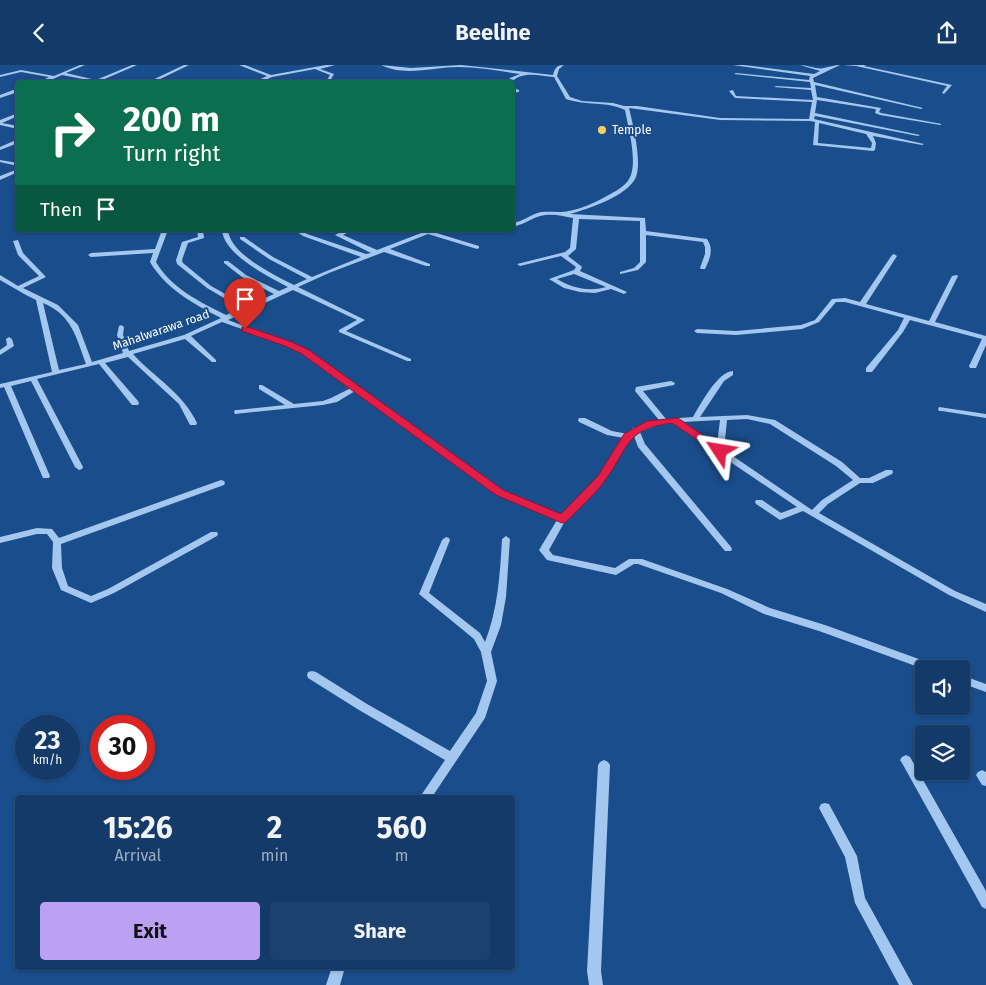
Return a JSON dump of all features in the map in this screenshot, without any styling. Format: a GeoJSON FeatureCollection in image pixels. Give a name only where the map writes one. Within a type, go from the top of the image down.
{"type":"FeatureCollection","features":[{"type":"Feature","properties":{"kind":"street"},"geometry":{"type":"LineString","coordinates":[[47,80],[83,65]]}},
{"type":"Feature","properties":{"kind":"street"},"geometry":{"type":"LineString","coordinates":[[101,80],[135,65]]}},
{"type":"Feature","properties":{"kind":"street"},"geometry":{"type":"LineString","coordinates":[[154,80],[187,65]]}},
{"type":"Feature","properties":{"kind":"street"},"geometry":{"type":"LineString","coordinates":[[242,65],[271,76]]}},
{"type":"Feature","properties":{"kind":"street"},"geometry":{"type":"LineString","coordinates":[[261,80],[294,71],[333,65]]}},
{"type":"Feature","properties":{"kind":"street"},"geometry":{"type":"LineString","coordinates":[[383,65],[402,68],[459,66],[556,76]]}},
{"type":"Feature","properties":{"kind":"street"},"geometry":{"type":"LineString","coordinates":[[562,65],[557,69],[556,76],[571,99],[698,117],[804,121],[814,118],[918,135]]}},
{"type":"Feature","properties":{"kind":"street"},"geometry":{"type":"LineString","coordinates":[[735,65],[814,75],[838,65]]}},
{"type":"Feature","properties":{"kind":"street"},"geometry":{"type":"LineString","coordinates":[[802,65],[823,70]]}},
{"type":"Feature","properties":{"kind":"street"},"geometry":{"type":"LineString","coordinates":[[845,65],[950,85],[944,93]]}},
{"type":"Feature","properties":{"kind":"street"},"geometry":{"type":"LineString","coordinates":[[858,66],[864,65]]}},
{"type":"Feature","properties":{"kind":"street"},"geometry":{"type":"LineString","coordinates":[[316,69],[333,75],[328,79],[330,80]]}},
{"type":"Feature","properties":{"kind":"street"},"geometry":{"type":"LineString","coordinates":[[0,76],[21,71],[55,77]]}},
{"type":"Feature","properties":{"kind":"street"},"geometry":{"type":"LineString","coordinates":[[510,80],[526,73]]}},
{"type":"Feature","properties":{"kind":"street"},"geometry":{"type":"LineString","coordinates":[[63,74],[88,80]]}},
{"type":"Feature","properties":{"kind":"street"},"geometry":{"type":"LineString","coordinates":[[736,75],[811,82],[921,108]]}},
{"type":"Feature","properties":{"kind":"street"},"geometry":{"type":"LineString","coordinates":[[814,75],[811,82],[815,99],[814,143],[816,145],[871,150],[874,143],[870,134]]}},
{"type":"Feature","properties":{"kind":"street"},"geometry":{"type":"LineString","coordinates":[[776,87],[814,89]]}},
{"type":"Feature","properties":{"kind":"street"},"geometry":{"type":"LineString","coordinates":[[756,90],[758,97]]}},
{"type":"Feature","properties":{"kind":"street"},"geometry":{"type":"LineString","coordinates":[[0,97],[15,91]]}},
{"type":"Feature","properties":{"kind":"street"},"geometry":{"type":"LineString","coordinates":[[731,91],[735,97],[815,99],[926,116]]}},
{"type":"Feature","properties":{"kind":"street"},"geometry":{"type":"LineString","coordinates":[[6,94],[15,96]]}},
{"type":"Feature","properties":{"kind":"street"},"geometry":{"type":"LineString","coordinates":[[515,225],[521,224],[538,215],[572,212],[614,194],[631,182],[635,163],[626,107]]}},
{"type":"Feature","properties":{"kind":"street"},"geometry":{"type":"LineString","coordinates":[[877,109],[880,114],[940,124]]}},
{"type":"Feature","properties":{"kind":"street"},"geometry":{"type":"LineString","coordinates":[[0,123],[15,116]]}},
{"type":"Feature","properties":{"kind":"street"},"geometry":{"type":"LineString","coordinates":[[814,118],[870,134],[922,144]]}},
{"type":"Feature","properties":{"kind":"street"},"geometry":{"type":"LineString","coordinates":[[0,123],[15,127]]}},
{"type":"Feature","properties":{"kind":"street"},"geometry":{"type":"LineString","coordinates":[[0,149],[15,142]]}},
{"type":"Feature","properties":{"kind":"street"},"geometry":{"type":"LineString","coordinates":[[0,161],[15,164]]}},
{"type":"Feature","properties":{"kind":"street"},"geometry":{"type":"LineString","coordinates":[[0,178],[15,170]]}},
{"type":"Feature","properties":{"kind":"street"},"geometry":{"type":"LineString","coordinates":[[0,173],[8,174]]}},
{"type":"Feature","properties":{"kind":"street"},"geometry":{"type":"LineString","coordinates":[[560,214],[576,217],[641,218],[644,220],[643,262],[636,269],[622,273]]}},
{"type":"Feature","properties":{"kind":"street"},"geometry":{"type":"LineString","coordinates":[[520,264],[564,254],[573,249],[576,217]]}},
{"type":"Feature","properties":{"kind":"street"},"geometry":{"type":"LineString","coordinates":[[164,232],[153,263],[164,278],[193,299],[225,319],[297,348],[500,492],[562,519]]}},
{"type":"Feature","properties":{"kind":"street"},"geometry":{"type":"LineString","coordinates":[[200,232],[201,237],[185,242],[178,259],[180,264],[209,287],[247,309]]}},
{"type":"Feature","properties":{"kind":"street"},"geometry":{"type":"LineString","coordinates":[[225,232],[227,240],[246,260],[294,287],[362,320],[341,331],[409,360]]}},
{"type":"Feature","properties":{"kind":"street"},"geometry":{"type":"LineString","coordinates":[[300,232],[365,256]]}},
{"type":"Feature","properties":{"kind":"street"},"geometry":{"type":"LineString","coordinates":[[345,232],[338,235],[375,252]]}},
{"type":"Feature","properties":{"kind":"street","name":"Mahalwarawa road"},"geometry":{"type":"LineString","coordinates":[[4,385],[90,365],[186,336],[365,256],[428,232]]}},
{"type":"Feature","properties":{"kind":"street"},"geometry":{"type":"LineString","coordinates":[[434,232],[477,247]]}},
{"type":"Feature","properties":{"kind":"street"},"geometry":{"type":"LineString","coordinates":[[644,233],[705,240],[709,252],[703,268]]}},
{"type":"Feature","properties":{"kind":"street"},"geometry":{"type":"LineString","coordinates":[[242,238],[271,258],[312,279]]}},
{"type":"Feature","properties":{"kind":"street"},"geometry":{"type":"LineString","coordinates":[[16,241],[20,253],[43,277],[18,288]]}},
{"type":"Feature","properties":{"kind":"street"},"geometry":{"type":"LineString","coordinates":[[383,249],[428,265]]}},
{"type":"Feature","properties":{"kind":"street"},"geometry":{"type":"LineString","coordinates":[[91,255],[157,251]]}},
{"type":"Feature","properties":{"kind":"street"},"geometry":{"type":"LineString","coordinates":[[564,254],[579,267],[576,271],[552,279],[584,292],[598,292],[611,287]]}},
{"type":"Feature","properties":{"kind":"street"},"geometry":{"type":"LineString","coordinates":[[862,305],[894,255]]}},
{"type":"Feature","properties":{"kind":"street"},"geometry":{"type":"LineString","coordinates":[[226,262],[244,276],[280,293]]}},
{"type":"Feature","properties":{"kind":"street"},"geometry":{"type":"LineString","coordinates":[[576,271],[624,292]]}},
{"type":"Feature","properties":{"kind":"street"},"geometry":{"type":"LineString","coordinates":[[931,324],[956,276]]}},
{"type":"Feature","properties":{"kind":"street"},"geometry":{"type":"LineString","coordinates":[[0,277],[56,306],[76,326],[90,365]]}},
{"type":"Feature","properties":{"kind":"street"},"geometry":{"type":"LineString","coordinates":[[39,298],[56,373]]}},
{"type":"Feature","properties":{"kind":"street"},"geometry":{"type":"LineString","coordinates":[[697,331],[736,333],[802,327],[817,321],[834,300],[845,300],[986,338],[973,366]]}},
{"type":"Feature","properties":{"kind":"street"},"geometry":{"type":"LineString","coordinates":[[869,370],[901,331],[908,317]]}},
{"type":"Feature","properties":{"kind":"street"},"geometry":{"type":"LineString","coordinates":[[122,327],[120,335],[128,354],[184,404],[193,423]]}},
{"type":"Feature","properties":{"kind":"street"},"geometry":{"type":"LineString","coordinates":[[186,336],[214,361]]}},
{"type":"Feature","properties":{"kind":"street"},"geometry":{"type":"LineString","coordinates":[[0,353],[11,346],[9,339]]}},
{"type":"Feature","properties":{"kind":"street"},"geometry":{"type":"LineString","coordinates":[[101,362],[135,403]]}},
{"type":"Feature","properties":{"kind":"street"},"geometry":{"type":"LineString","coordinates":[[695,419],[721,380],[730,373]]}},
{"type":"Feature","properties":{"kind":"street"},"geometry":{"type":"LineString","coordinates":[[33,378],[79,467]]}},
{"type":"Feature","properties":{"kind":"street"},"geometry":{"type":"LineString","coordinates":[[663,421],[639,389],[671,383]]}},
{"type":"Feature","properties":{"kind":"street"},"geometry":{"type":"LineString","coordinates":[[4,385],[46,476]]}},
{"type":"Feature","properties":{"kind":"street"},"geometry":{"type":"LineString","coordinates":[[262,387],[293,406]]}},
{"type":"Feature","properties":{"kind":"street"},"geometry":{"type":"LineString","coordinates":[[238,412],[329,401],[354,389]]}},
{"type":"Feature","properties":{"kind":"street"},"geometry":{"type":"LineString","coordinates":[[942,409],[986,416]]}},
{"type":"Feature","properties":{"kind":"street"},"geometry":{"type":"LineString","coordinates":[[720,451],[724,417]]}},
{"type":"Feature","properties":{"kind":"street"},"geometry":{"type":"LineString","coordinates":[[889,472],[870,481],[858,480],[816,449],[772,423],[747,417],[674,420],[651,423],[628,436],[602,478],[562,519],[544,550],[550,557],[616,572],[632,561],[639,561],[724,591],[768,611],[822,628],[915,662]]}},
{"type":"Feature","properties":{"kind":"street"},"geometry":{"type":"LineString","coordinates":[[582,420],[610,433],[628,436]]}},
{"type":"Feature","properties":{"kind":"street"},"geometry":{"type":"LineString","coordinates":[[674,420],[813,514],[952,593],[986,608]]}},
{"type":"Feature","properties":{"kind":"street"},"geometry":{"type":"LineString","coordinates":[[636,430],[641,445],[728,549]]}},
{"type":"Feature","properties":{"kind":"street"},"geometry":{"type":"LineString","coordinates":[[813,514],[825,502],[858,480]]}},
{"type":"Feature","properties":{"kind":"street"},"geometry":{"type":"LineString","coordinates":[[57,542],[221,483]]}},
{"type":"Feature","properties":{"kind":"street"},"geometry":{"type":"LineString","coordinates":[[759,502],[780,517],[804,508]]}},
{"type":"Feature","properties":{"kind":"street"},"geometry":{"type":"LineString","coordinates":[[0,540],[37,531],[50,531],[57,542],[58,568],[64,588],[90,600],[111,591],[214,533]]}},
{"type":"Feature","properties":{"kind":"street"},"geometry":{"type":"LineString","coordinates":[[486,652],[500,611],[506,573],[506,539]]}},
{"type":"Feature","properties":{"kind":"street"},"geometry":{"type":"LineString","coordinates":[[427,795],[481,715],[492,681],[486,652],[477,636],[424,594],[446,540]]}},
{"type":"Feature","properties":{"kind":"street"},"geometry":{"type":"LineString","coordinates":[[312,675],[363,707],[452,758]]}},
{"type":"Feature","properties":{"kind":"street"},"geometry":{"type":"LineString","coordinates":[[970,682],[986,688]]}},
{"type":"Feature","properties":{"kind":"street"},"geometry":{"type":"LineString","coordinates":[[906,760],[986,903]]}},
{"type":"Feature","properties":{"kind":"street"},"geometry":{"type":"LineString","coordinates":[[596,985],[594,971],[604,765]]}},
{"type":"Feature","properties":{"kind":"street"},"geometry":{"type":"LineString","coordinates":[[825,808],[851,856],[859,899],[906,985]]}},
{"type":"Feature","properties":{"kind":"street"},"geometry":{"type":"LineString","coordinates":[[333,985],[337,970]]}},
{"type":"Feature","properties":{"kind":"place","name":"Temple"},"geometry":{"type":"Point","coordinates":[602,130]}},
{"type":"Feature","properties":{"kind":"route"},"geometry":{"type":"LineString","coordinates":[[245,329],[306,352],[354,389],[500,492],[562,519],[602,478],[628,436],[651,423],[674,420],[720,451]]}}]}
